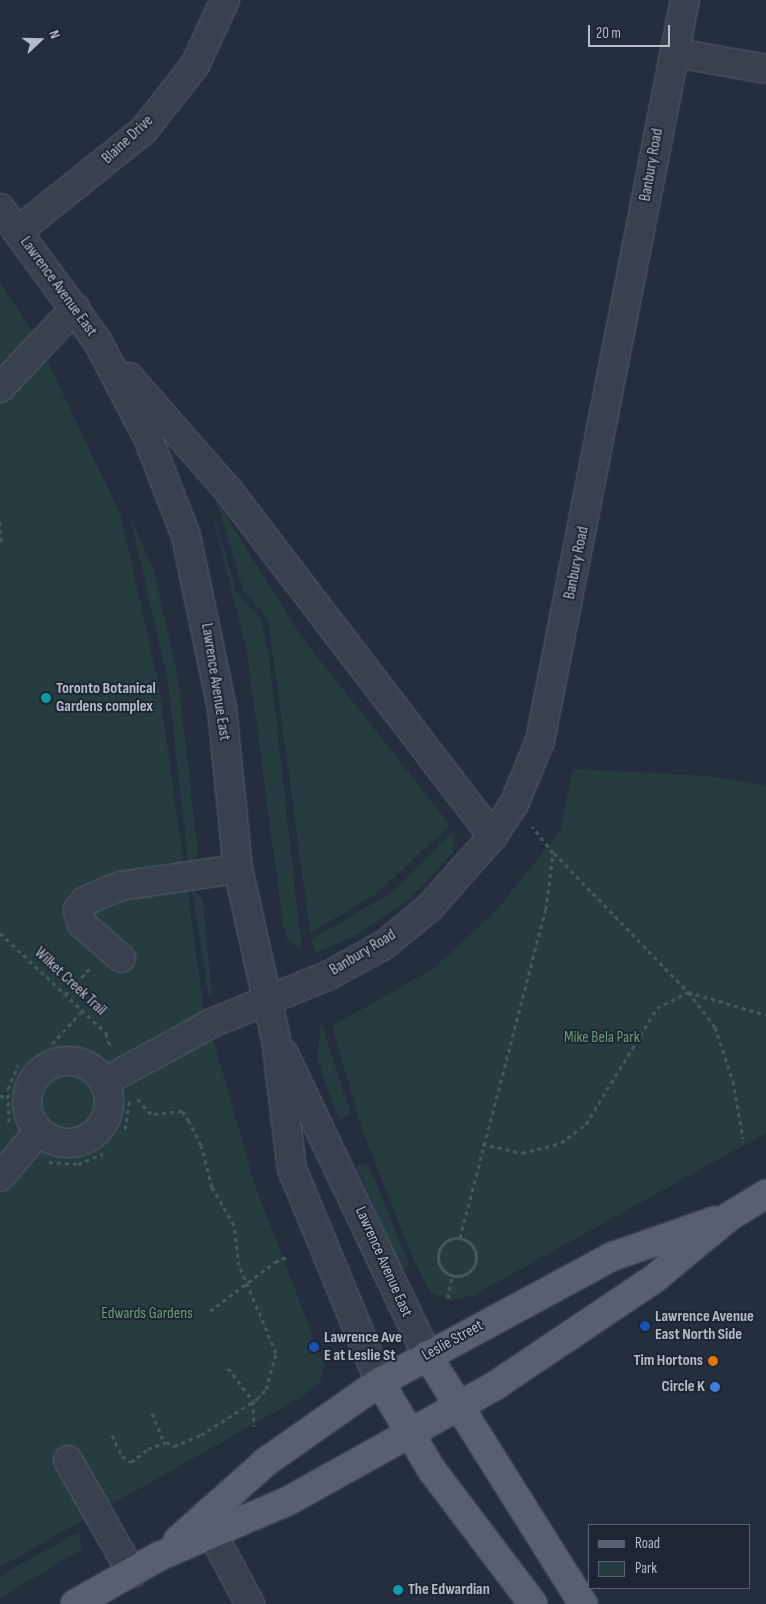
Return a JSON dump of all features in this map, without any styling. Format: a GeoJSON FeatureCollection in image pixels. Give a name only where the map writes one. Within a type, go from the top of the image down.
{"type":"FeatureCollection","features":[{"type":"Feature","properties":{"kind":"main road","name":"Leslie Street"},"geometry":{"type":"LineString","coordinates":[[74,1604],[160,1556],[288,1500],[457,1408],[650,1282],[730,1216],[766,1194]]}},
{"type":"Feature","properties":{"kind":"main road","name":"Leslie Street"},"geometry":{"type":"LineString","coordinates":[[160,1556],[267,1461],[380,1382],[611,1257],[730,1216]]}},
{"type":"Feature","properties":{"kind":"main road","name":"Lawrence Avenue East"},"geometry":{"type":"LineString","coordinates":[[427,1355],[457,1408],[583,1604]]}},
{"type":"Feature","properties":{"kind":"main road","name":"Lawrence Avenue East"},"geometry":{"type":"LineString","coordinates":[[380,1382],[408,1435],[533,1604]]}},
{"type":"Feature","properties":{"kind":"street","name":"Blaine Drive"},"geometry":{"type":"LineString","coordinates":[[18,231],[144,130],[195,65],[225,0]]}},
{"type":"Feature","properties":{"kind":"street","name":"Banbury Road"},"geometry":{"type":"LineString","coordinates":[[104,1082],[265,999],[328,974],[384,945],[429,908],[493,836],[514,804],[540,742],[685,0]]}},
{"type":"Feature","properties":{"kind":"street"},"geometry":{"type":"LineString","coordinates":[[676,53],[766,69]]}},
{"type":"Feature","properties":{"kind":"street","name":"Lawrence Avenue East"},"geometry":{"type":"LineString","coordinates":[[0,208],[75,308],[98,342],[148,438],[186,536],[222,709],[238,869],[265,999],[276,1039],[292,1169],[380,1382]]}},
{"type":"Feature","properties":{"kind":"street"},"geometry":{"type":"LineString","coordinates":[[0,388],[75,308]]}},
{"type":"Feature","properties":{"kind":"street","name":"Lawrence Avenue East"},"geometry":{"type":"LineString","coordinates":[[98,342],[228,490],[493,836]]}},
{"type":"Feature","properties":{"kind":"street"},"geometry":{"type":"LineString","coordinates":[[115,953],[80,919],[79,909],[90,898],[121,886],[238,869]]}},
{"type":"Feature","properties":{"kind":"street","name":"Lawrence Avenue East"},"geometry":{"type":"LineString","coordinates":[[276,1039],[330,1143],[427,1355]]}},
{"type":"Feature","properties":{"kind":"street"},"geometry":{"type":"LineString","coordinates":[[79,1062],[104,1082],[109,1106],[106,1119],[89,1138],[63,1144],[38,1132],[26,1109],[26,1096],[30,1084],[47,1066],[79,1062]]}},
{"type":"Feature","properties":{"kind":"street"},"geometry":{"type":"LineString","coordinates":[[0,1177],[38,1132]]}},
{"type":"Feature","properties":{"kind":"street"},"geometry":{"type":"LineString","coordinates":[[68,1460],[132,1573]]}},
{"type":"Feature","properties":{"kind":"street"},"geometry":{"type":"LineString","coordinates":[[212,1533],[250,1604]]}},
{"type":"Feature","properties":{"kind":"path"},"geometry":{"type":"LineString","coordinates":[[0,522],[1,542]]}},
{"type":"Feature","properties":{"kind":"path"},"geometry":{"type":"LineString","coordinates":[[530,823],[553,853],[688,992],[715,1027],[733,1081],[743,1138]]}},
{"type":"Feature","properties":{"kind":"path"},"geometry":{"type":"LineString","coordinates":[[460,1238],[482,1144],[546,909],[553,853]]}},
{"type":"Feature","properties":{"kind":"path","name":"Wilket Creek Trail"},"geometry":{"type":"LineString","coordinates":[[0,933],[106,1033],[109,1055]]}},
{"type":"Feature","properties":{"kind":"path"},"geometry":{"type":"LineString","coordinates":[[65,995],[115,953]]}},
{"type":"Feature","properties":{"kind":"path"},"geometry":{"type":"LineString","coordinates":[[482,1144],[522,1153],[561,1143],[586,1124],[657,1008],[688,992],[766,1015]]}},
{"type":"Feature","properties":{"kind":"path"},"geometry":{"type":"LineString","coordinates":[[52,1044],[82,1011]]}},
{"type":"Feature","properties":{"kind":"path"},"geometry":{"type":"LineString","coordinates":[[11,1127],[7,1097],[18,1065]]}},
{"type":"Feature","properties":{"kind":"path"},"geometry":{"type":"LineString","coordinates":[[112,1435],[122,1456],[131,1462],[164,1443],[174,1446],[201,1435],[254,1401],[266,1389],[276,1353],[239,1265],[234,1225],[212,1186],[201,1146],[182,1111],[152,1114],[129,1091],[125,1129]]}},
{"type":"Feature","properties":{"kind":"path"},"geometry":{"type":"LineString","coordinates":[[0,1096],[7,1097]]}},
{"type":"Feature","properties":{"kind":"path"},"geometry":{"type":"LineString","coordinates":[[43,1160],[78,1164],[103,1154]]}},
{"type":"Feature","properties":{"kind":"path"},"geometry":{"type":"LineString","coordinates":[[460,1238],[470,1244],[475,1260],[469,1271],[452,1275],[442,1268],[439,1250],[447,1240],[460,1238]]}},
{"type":"Feature","properties":{"kind":"path"},"geometry":{"type":"LineString","coordinates":[[210,1311],[249,1286],[274,1262],[289,1256]]}},
{"type":"Feature","properties":{"kind":"path"},"geometry":{"type":"LineString","coordinates":[[448,1298],[452,1275]]}},
{"type":"Feature","properties":{"kind":"path"},"geometry":{"type":"LineString","coordinates":[[228,1368],[254,1401],[254,1426]]}},
{"type":"Feature","properties":{"kind":"path"},"geometry":{"type":"LineString","coordinates":[[152,1413],[164,1443]]}},
{"type":"Feature","properties":{"kind":"green space","name":"Edwards Gardens"},"geometry":{"type":"Polygon","coordinates":[[[0,283],[35,335],[121,516],[159,686],[203,1004],[255,1185],[325,1367],[319,1384],[298,1399],[0,1567],[0,283]]]}},
{"type":"Feature","properties":{"kind":"green space"},"geometry":{"type":"Polygon","coordinates":[[[216,500],[301,636],[450,825],[376,894],[310,933],[268,619],[244,592],[216,500]]]}},
{"type":"Feature","properties":{"kind":"green space"},"geometry":{"type":"Polygon","coordinates":[[[210,504],[237,593],[261,619],[270,664],[302,951],[287,939],[283,924],[247,652],[210,504]]]}},
{"type":"Feature","properties":{"kind":"green space"},"geometry":{"type":"Polygon","coordinates":[[[130,516],[154,571],[178,678],[198,853],[189,868],[168,683],[130,516]]]}},
{"type":"Feature","properties":{"kind":"green space","name":"Mike Bela Park"},"geometry":{"type":"Polygon","coordinates":[[[573,769],[709,776],[766,786],[766,1133],[472,1296],[449,1300],[430,1292],[413,1258],[362,1129],[332,1026],[433,969],[496,911],[560,831],[573,769]]]}},
{"type":"Feature","properties":{"kind":"green space"},"geometry":{"type":"Polygon","coordinates":[[[453,831],[454,851],[411,898],[360,933],[316,953],[311,940],[394,891],[453,831]]]}},
{"type":"Feature","properties":{"kind":"green space"},"geometry":{"type":"Polygon","coordinates":[[[192,889],[203,901],[212,997],[208,994],[192,889]]]}},
{"type":"Feature","properties":{"kind":"green space"},"geometry":{"type":"Polygon","coordinates":[[[321,1022],[351,1115],[339,1119],[317,1059],[321,1022]]]}},
{"type":"Feature","properties":{"kind":"green space"},"geometry":{"type":"Polygon","coordinates":[[[362,1164],[369,1166],[409,1265],[401,1269],[357,1166],[362,1164]]]}},
{"type":"Feature","properties":{"kind":"green space"},"geometry":{"type":"Polygon","coordinates":[[[79,1532],[82,1549],[0,1598],[0,1576],[79,1532]]]}},
{"type":"Feature","properties":{"kind":"place","name":"Toronto Botanical Gardens complex"},"geometry":{"type":"Point","coordinates":[46,698]}},
{"type":"Feature","properties":{"kind":"place","name":"Lawrence Avenue East North Side"},"geometry":{"type":"Point","coordinates":[645,1326]}},
{"type":"Feature","properties":{"kind":"place","name":"Lawrence Ave E at Leslie St"},"geometry":{"type":"Point","coordinates":[314,1347]}},
{"type":"Feature","properties":{"kind":"place","name":"Tim Hortons"},"geometry":{"type":"Point","coordinates":[713,1361]}},
{"type":"Feature","properties":{"kind":"place","name":"Circle K"},"geometry":{"type":"Point","coordinates":[715,1387]}},
{"type":"Feature","properties":{"kind":"place","name":"The Edwardian"},"geometry":{"type":"Point","coordinates":[398,1590]}}]}
